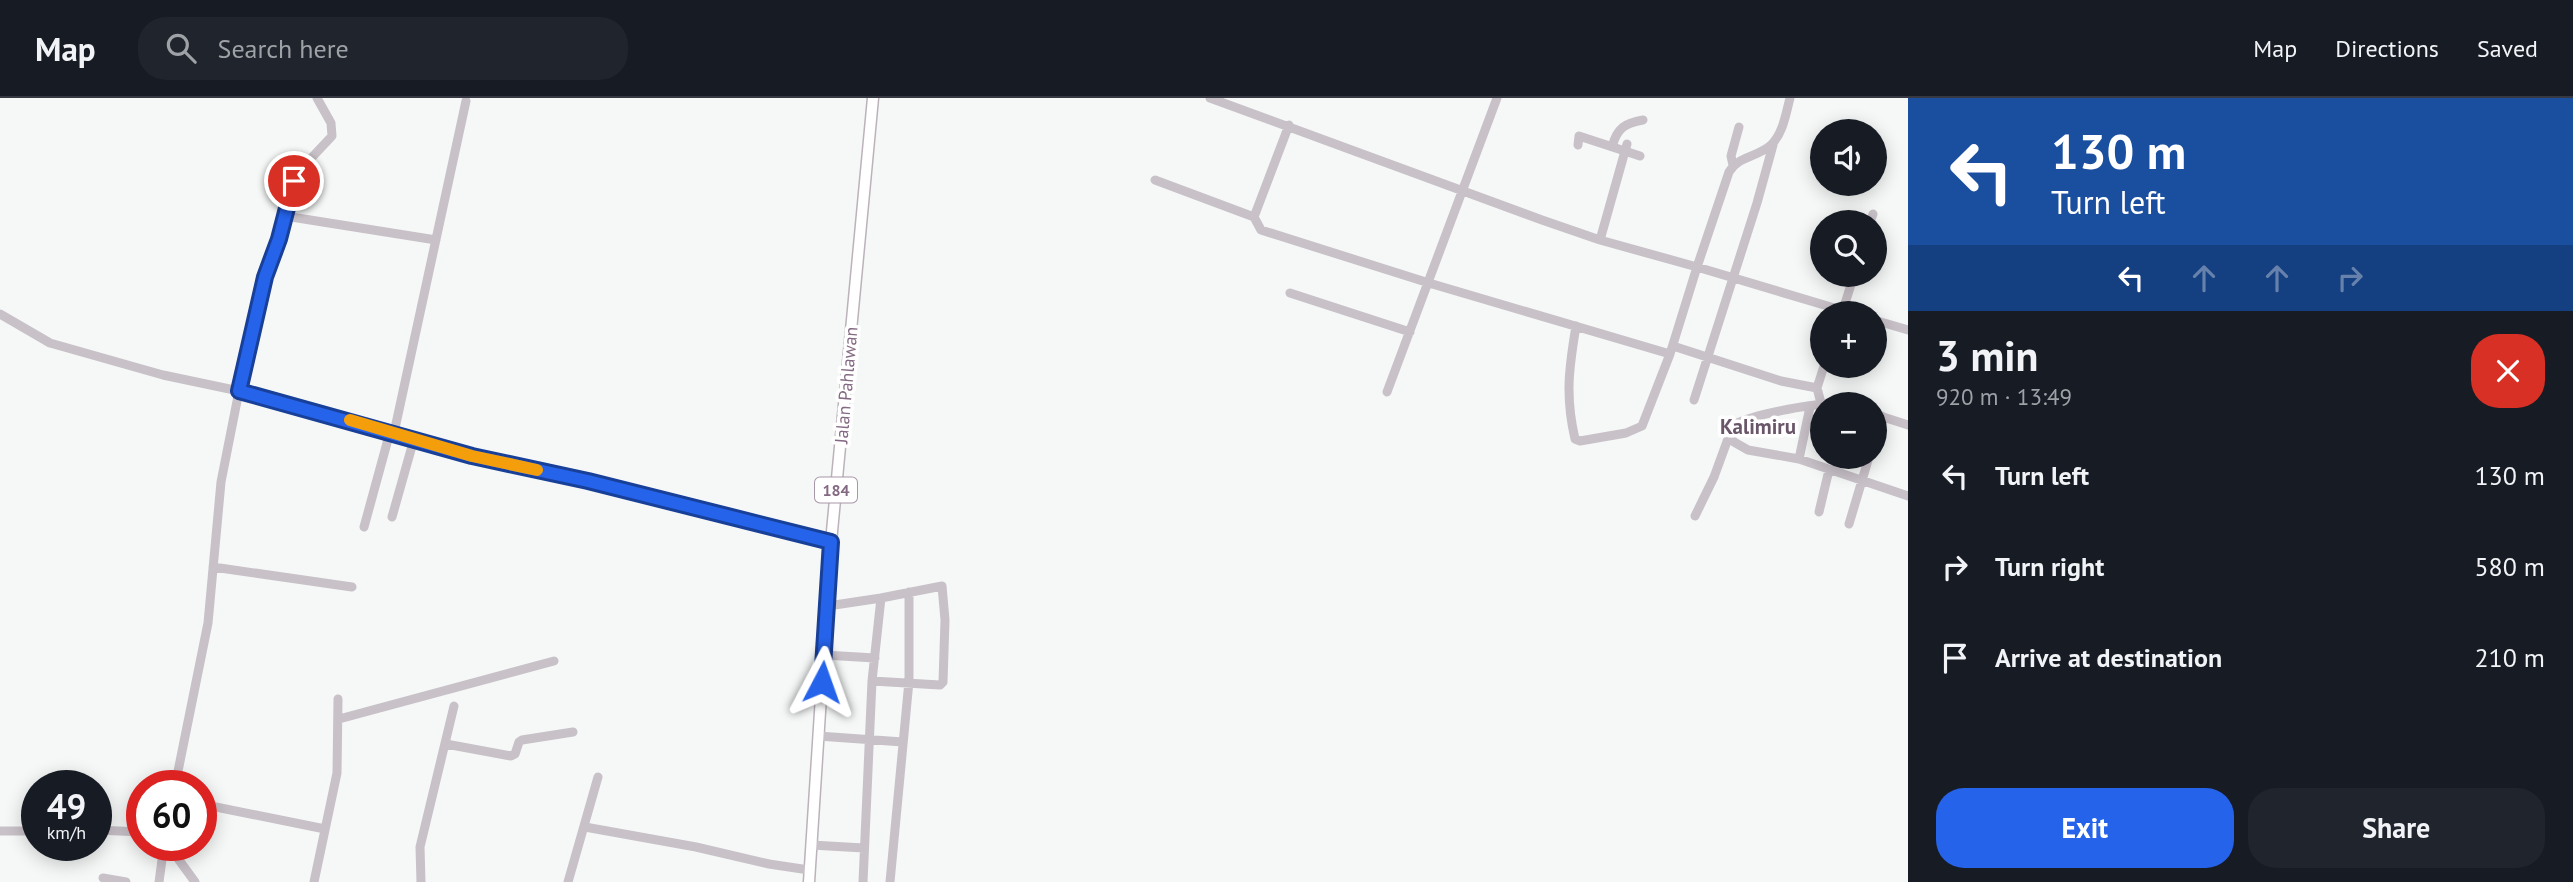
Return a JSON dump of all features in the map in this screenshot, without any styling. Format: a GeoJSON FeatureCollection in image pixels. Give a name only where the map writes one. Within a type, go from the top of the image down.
{"type":"FeatureCollection","features":[{"type":"Feature","properties":{"kind":"main road","name":"Jalan Pahlawan"},"geometry":{"type":"LineString","coordinates":[[809,876],[831,542],[873,98]]}},
{"type":"Feature","properties":{"kind":"street"},"geometry":{"type":"LineString","coordinates":[[178,770],[208,623],[221,482],[265,277],[279,239],[294,181],[302,168],[332,136],[331,123],[317,98]]}},
{"type":"Feature","properties":{"kind":"street"},"geometry":{"type":"LineString","coordinates":[[1210,98],[1289,125],[1374,160],[1600,240],[1810,301]]}},
{"type":"Feature","properties":{"kind":"street"},"geometry":{"type":"LineString","coordinates":[[1387,392],[1497,98]]}},
{"type":"Feature","properties":{"kind":"street"},"geometry":{"type":"LineString","coordinates":[[1694,400],[1773,143],[1780,133],[1790,98]]}},
{"type":"Feature","properties":{"kind":"street"},"geometry":{"type":"LineString","coordinates":[[364,527],[392,432],[466,101]]}},
{"type":"Feature","properties":{"kind":"street"},"geometry":{"type":"LineString","coordinates":[[1612,147],[1621,126],[1643,120]]}},
{"type":"Feature","properties":{"kind":"street"},"geometry":{"type":"LineString","coordinates":[[1254,217],[1289,125]]}},
{"type":"Feature","properties":{"kind":"street"},"geometry":{"type":"LineString","coordinates":[[1576,326],[1567,384],[1574,439],[1580,441],[1626,433],[1642,426],[1671,350],[1696,267],[1733,165],[1731,156],[1739,127]]}},
{"type":"Feature","properties":{"kind":"street"},"geometry":{"type":"LineString","coordinates":[[1578,145],[1579,136],[1612,147],[1626,148],[1640,156]]}},
{"type":"Feature","properties":{"kind":"street"},"geometry":{"type":"LineString","coordinates":[[1733,165],[1773,143]]}},
{"type":"Feature","properties":{"kind":"street"},"geometry":{"type":"LineString","coordinates":[[1600,240],[1626,148]]}},
{"type":"Feature","properties":{"kind":"street"},"geometry":{"type":"LineString","coordinates":[[1155,180],[1254,217],[1261,230],[1429,283],[1576,326],[1671,350],[1707,356],[1781,381],[1817,388]]}},
{"type":"Feature","properties":{"kind":"street"},"geometry":{"type":"LineString","coordinates":[[285,216],[436,240]]}},
{"type":"Feature","properties":{"kind":"street"},"geometry":{"type":"LineString","coordinates":[[1290,293],[1410,332]]}},
{"type":"Feature","properties":{"kind":"street"},"geometry":{"type":"LineString","coordinates":[[0,314],[50,343],[163,375],[239,391],[472,456],[588,481],[831,542]]}},
{"type":"Feature","properties":{"kind":"street"},"geometry":{"type":"LineString","coordinates":[[1887,324],[1908,330]]}},
{"type":"Feature","properties":{"kind":"street"},"geometry":{"type":"LineString","coordinates":[[1818,392],[1820,378]]}},
{"type":"Feature","properties":{"kind":"street"},"geometry":{"type":"LineString","coordinates":[[1695,516],[1735,423],[1810,407],[1799,459]]}},
{"type":"Feature","properties":{"kind":"street"},"geometry":{"type":"LineString","coordinates":[[1887,418],[1908,425]]}},
{"type":"Feature","properties":{"kind":"street"},"geometry":{"type":"LineString","coordinates":[[1730,436],[1734,442],[1748,450],[1799,459],[1908,496]]}},
{"type":"Feature","properties":{"kind":"street"},"geometry":{"type":"LineString","coordinates":[[392,517],[414,439]]}},
{"type":"Feature","properties":{"kind":"street"},"geometry":{"type":"LineString","coordinates":[[1849,524],[1865,469]]}},
{"type":"Feature","properties":{"kind":"street"},"geometry":{"type":"LineString","coordinates":[[1819,512],[1829,470]]}},
{"type":"Feature","properties":{"kind":"street"},"geometry":{"type":"LineString","coordinates":[[213,567],[352,587]]}},
{"type":"Feature","properties":{"kind":"street"},"geometry":{"type":"LineString","coordinates":[[828,607],[942,586],[945,620],[942,684],[872,681]]}},
{"type":"Feature","properties":{"kind":"street"},"geometry":{"type":"LineString","coordinates":[[890,882],[909,681],[909,592]]}},
{"type":"Feature","properties":{"kind":"street"},"geometry":{"type":"LineString","coordinates":[[863,882],[872,681],[881,597]]}},
{"type":"Feature","properties":{"kind":"street"},"geometry":{"type":"LineString","coordinates":[[824,655],[874,658]]}},
{"type":"Feature","properties":{"kind":"street"},"geometry":{"type":"LineString","coordinates":[[339,719],[554,661]]}},
{"type":"Feature","properties":{"kind":"street"},"geometry":{"type":"LineString","coordinates":[[314,882],[337,773],[338,699]]}},
{"type":"Feature","properties":{"kind":"street"},"geometry":{"type":"LineString","coordinates":[[421,882],[420,847],[454,706]]}},
{"type":"Feature","properties":{"kind":"street"},"geometry":{"type":"LineString","coordinates":[[446,744],[511,756],[522,740],[573,732]]}},
{"type":"Feature","properties":{"kind":"street"},"geometry":{"type":"LineString","coordinates":[[818,736],[903,742]]}},
{"type":"Feature","properties":{"kind":"street"},"geometry":{"type":"LineString","coordinates":[[568,882],[598,777]]}},
{"type":"Feature","properties":{"kind":"street"},"geometry":{"type":"LineString","coordinates":[[217,807],[325,829]]}},
{"type":"Feature","properties":{"kind":"street"},"geometry":{"type":"LineString","coordinates":[[585,827],[696,847],[809,876]]}},
{"type":"Feature","properties":{"kind":"street"},"geometry":{"type":"LineString","coordinates":[[0,831],[21,831]]}},
{"type":"Feature","properties":{"kind":"street"},"geometry":{"type":"LineString","coordinates":[[811,845],[864,848]]}},
{"type":"Feature","properties":{"kind":"street"},"geometry":{"type":"LineString","coordinates":[[159,882],[163,861]]}},
{"type":"Feature","properties":{"kind":"street"},"geometry":{"type":"LineString","coordinates":[[179,861],[195,882]]}},
{"type":"Feature","properties":{"kind":"street"},"geometry":{"type":"LineString","coordinates":[[103,878],[126,882]]}},
{"type":"Feature","properties":{"kind":"slow traffic"},"geometry":{"type":"LineString","coordinates":[[350,420],[472,456],[537,470]]}},
{"type":"Feature","properties":{"kind":"district","name":"Kalimiru"},"geometry":{"type":"Point","coordinates":[1758,426]}},
{"type":"Feature","properties":{"kind":"route"},"geometry":{"type":"LineString","coordinates":[[294,181],[279,239],[265,277],[239,391],[472,456],[588,481],[831,542],[822,682]]}}]}
